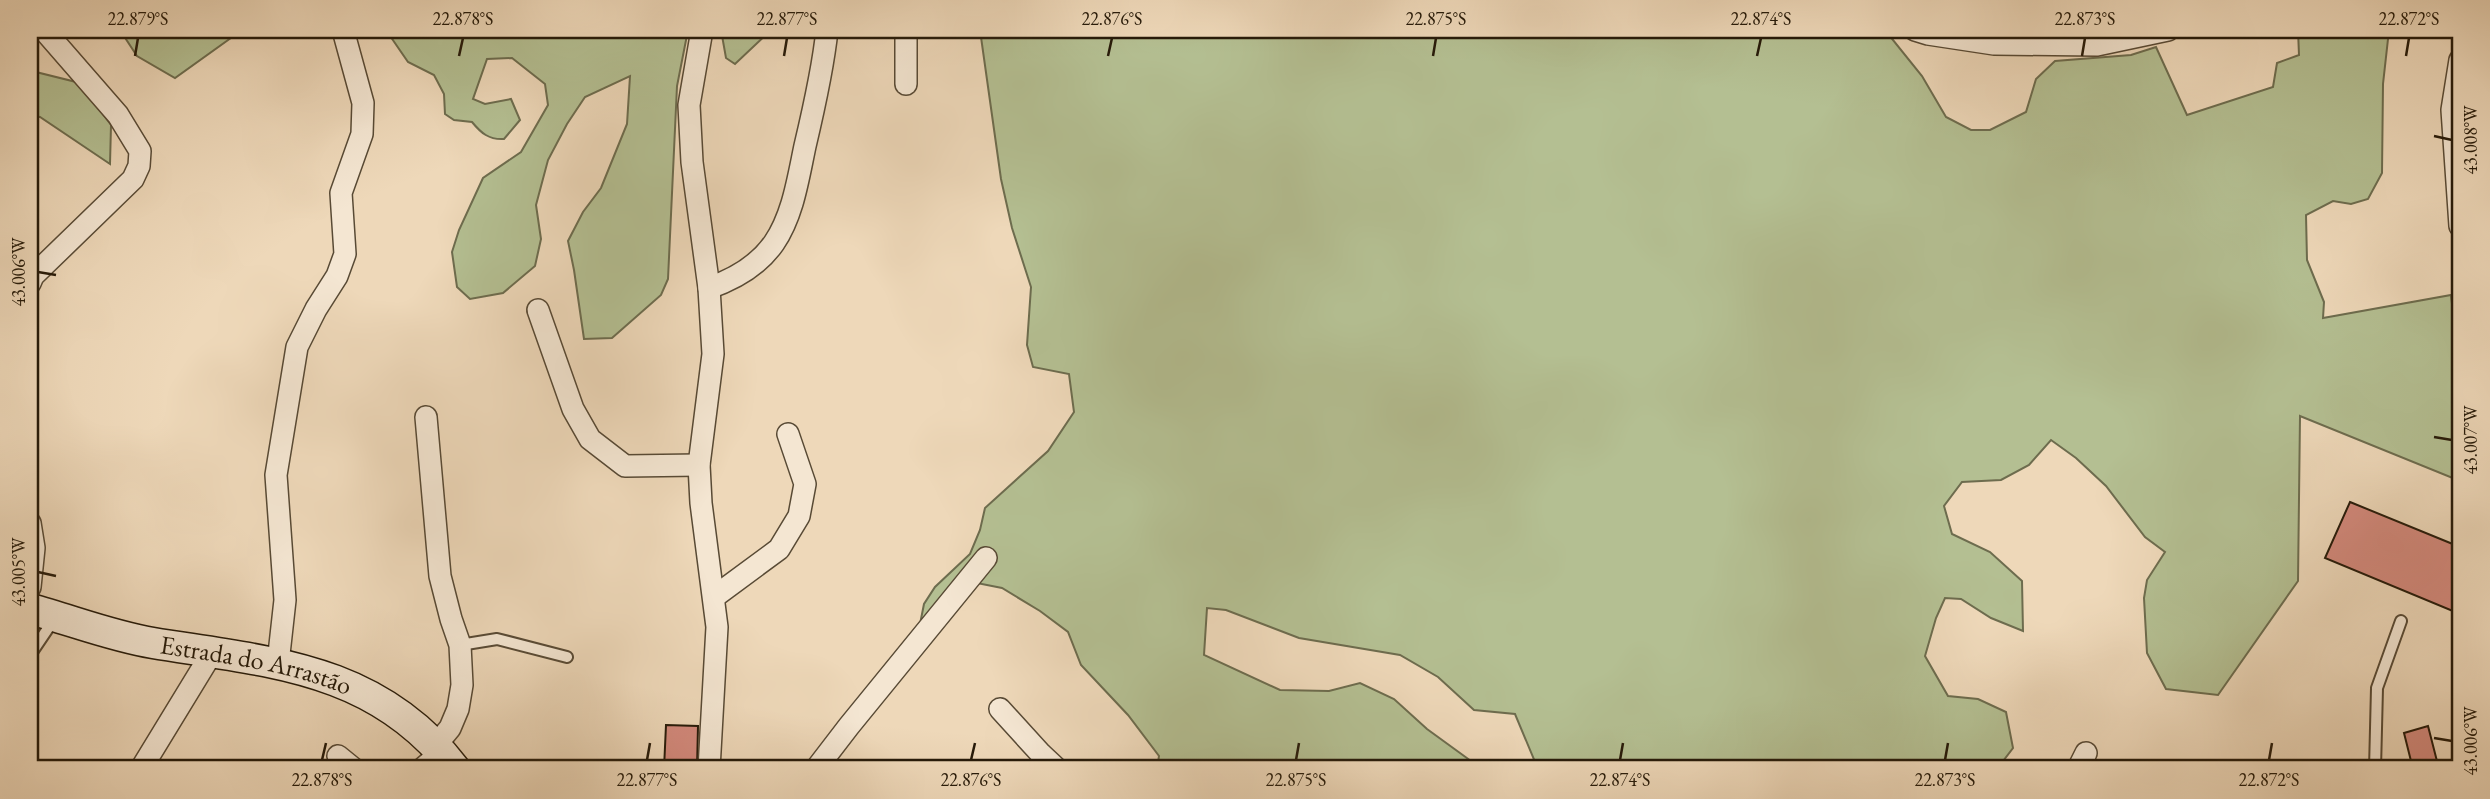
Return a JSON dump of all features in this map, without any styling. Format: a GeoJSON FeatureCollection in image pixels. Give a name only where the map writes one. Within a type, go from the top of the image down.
{"type":"FeatureCollection","features":[{"type":"Feature","properties":{"kind":"street"},"geometry":{"type":"LineString","coordinates":[[30,284],[33,276],[132,179],[139,166],[140,151],[118,115],[44,30]]}},
{"type":"Feature","properties":{"kind":"street"},"geometry":{"type":"LineString","coordinates":[[702,30],[689,105],[692,162],[709,288],[713,354],[699,465],[701,503],[717,627],[709,769]]}},
{"type":"Feature","properties":{"kind":"street"},"geometry":{"type":"LineString","coordinates":[[709,288],[733,279],[756,263],[773,243],[788,218],[814,106],[827,30]]}},
{"type":"Feature","properties":{"kind":"street"},"geometry":{"type":"LineString","coordinates":[[906,30],[906,84]]}},
{"type":"Feature","properties":{"kind":"street"},"geometry":{"type":"LineString","coordinates":[[1915,30],[1994,44],[2097,46],[2168,30]]}},
{"type":"Feature","properties":{"kind":"street"},"geometry":{"type":"LineString","coordinates":[[278,663],[285,600],[276,475],[297,347],[337,276],[345,254],[341,193],[362,134],[363,103],[345,40]]}},
{"type":"Feature","properties":{"kind":"street"},"geometry":{"type":"LineString","coordinates":[[2460,60],[2452,110],[2458,136],[2460,226]]}},
{"type":"Feature","properties":{"kind":"street"},"geometry":{"type":"LineString","coordinates":[[538,310],[573,409],[590,439],[625,466],[699,465]]}},
{"type":"Feature","properties":{"kind":"street"},"geometry":{"type":"LineString","coordinates":[[426,417],[440,576],[460,645],[462,685],[458,709],[439,759]]}},
{"type":"Feature","properties":{"kind":"street"},"geometry":{"type":"LineString","coordinates":[[714,597],[779,549],[799,516],[805,484],[788,433]]}},
{"type":"Feature","properties":{"kind":"street"},"geometry":{"type":"LineString","coordinates":[[30,523],[34,548],[30,587]]}},
{"type":"Feature","properties":{"kind":"street"},"geometry":{"type":"LineString","coordinates":[[816,769],[986,558]]}},
{"type":"Feature","properties":{"kind":"street","name":"Estrada do Arrastão"},"geometry":{"type":"LineString","coordinates":[[42,614],[152,643],[278,663],[317,674],[394,710],[418,727],[439,759]]}},
{"type":"Feature","properties":{"kind":"street"},"geometry":{"type":"LineString","coordinates":[[141,769],[213,651]]}},
{"type":"Feature","properties":{"kind":"street"},"geometry":{"type":"LineString","coordinates":[[1000,709],[1057,769]]}},
{"type":"Feature","properties":{"kind":"lane"},"geometry":{"type":"LineString","coordinates":[[30,655],[42,614]]}},
{"type":"Feature","properties":{"kind":"lane"},"geometry":{"type":"LineString","coordinates":[[2375,769],[2377,688],[2401,621]]}},
{"type":"Feature","properties":{"kind":"lane"},"geometry":{"type":"LineString","coordinates":[[460,645],[497,639],[567,657]]}},
{"type":"Feature","properties":{"kind":"green space"},"geometry":{"type":"Polygon","coordinates":[[[120,30],[242,30],[175,78],[137,56],[120,30]]]}},
{"type":"Feature","properties":{"kind":"green space"},"geometry":{"type":"Polygon","coordinates":[[[386,30],[688,30],[677,86],[668,279],[661,295],[612,338],[584,339],[568,241],[583,212],[601,188],[627,124],[630,76],[585,97],[548,160],[536,205],[541,239],[535,266],[503,293],[470,299],[457,287],[452,252],[459,230],[483,178],[521,152],[548,105],[545,84],[512,58],[487,59],[473,99],[485,104],[511,99],[520,120],[504,139],[490,137],[472,122],[454,120],[445,114],[444,94],[434,75],[408,62],[386,30]]]}},
{"type":"Feature","properties":{"kind":"green space"},"geometry":{"type":"Polygon","coordinates":[[[721,30],[771,30],[735,64],[726,58],[721,30]]]}},
{"type":"Feature","properties":{"kind":"green space"},"geometry":{"type":"Polygon","coordinates":[[[980,30],[1885,30],[1922,76],[1946,117],[1971,130],[1990,130],[2026,112],[2036,79],[2055,61],[2131,55],[2156,47],[2187,115],[2273,87],[2277,63],[2299,55],[2298,30],[2389,30],[2383,84],[2382,173],[2368,199],[2351,204],[2333,201],[2306,215],[2307,260],[2324,302],[2323,318],[2451,295],[2460,377],[2460,481],[2300,416],[2298,581],[2218,695],[2166,689],[2147,653],[2144,598],[2147,580],[2165,552],[2145,537],[2106,486],[2076,458],[2051,440],[2029,465],[2001,480],[1962,482],[1944,506],[1952,534],[1990,552],[2022,581],[2023,631],[1991,618],[1961,599],[1945,598],[1925,656],[1948,696],[1978,699],[2006,712],[2013,748],[1997,769],[1538,769],[1515,714],[1474,710],[1438,677],[1400,655],[1299,638],[1226,610],[1207,608],[1204,655],[1280,690],[1329,691],[1360,683],[1394,699],[1427,729],[1471,761],[1467,769],[1403,769],[1373,764],[1372,769],[1157,769],[1159,756],[1128,715],[1081,665],[1068,632],[1040,611],[1002,588],[967,581],[939,611],[921,619],[924,604],[935,587],[970,554],[985,508],[1048,451],[1074,412],[1069,374],[1033,367],[1027,345],[1031,287],[1012,228],[1001,179],[980,30]]]}},
{"type":"Feature","properties":{"kind":"green space"},"geometry":{"type":"Polygon","coordinates":[[[30,66],[36,72],[80,83],[111,125],[110,164],[40,117],[30,116],[30,66]]]}},
{"type":"Feature","properties":{"kind":"building"},"geometry":{"type":"Polygon","coordinates":[[[2350,502],[2460,547],[2460,614],[2325,558],[2350,502]]]}},
{"type":"Feature","properties":{"kind":"building"},"geometry":{"type":"Polygon","coordinates":[[[666,725],[698,726],[697,769],[664,769],[666,725]]]}},
{"type":"Feature","properties":{"kind":"building"},"geometry":{"type":"Polygon","coordinates":[[[2428,726],[2439,769],[2413,769],[2404,733],[2428,726]]]}}]}
